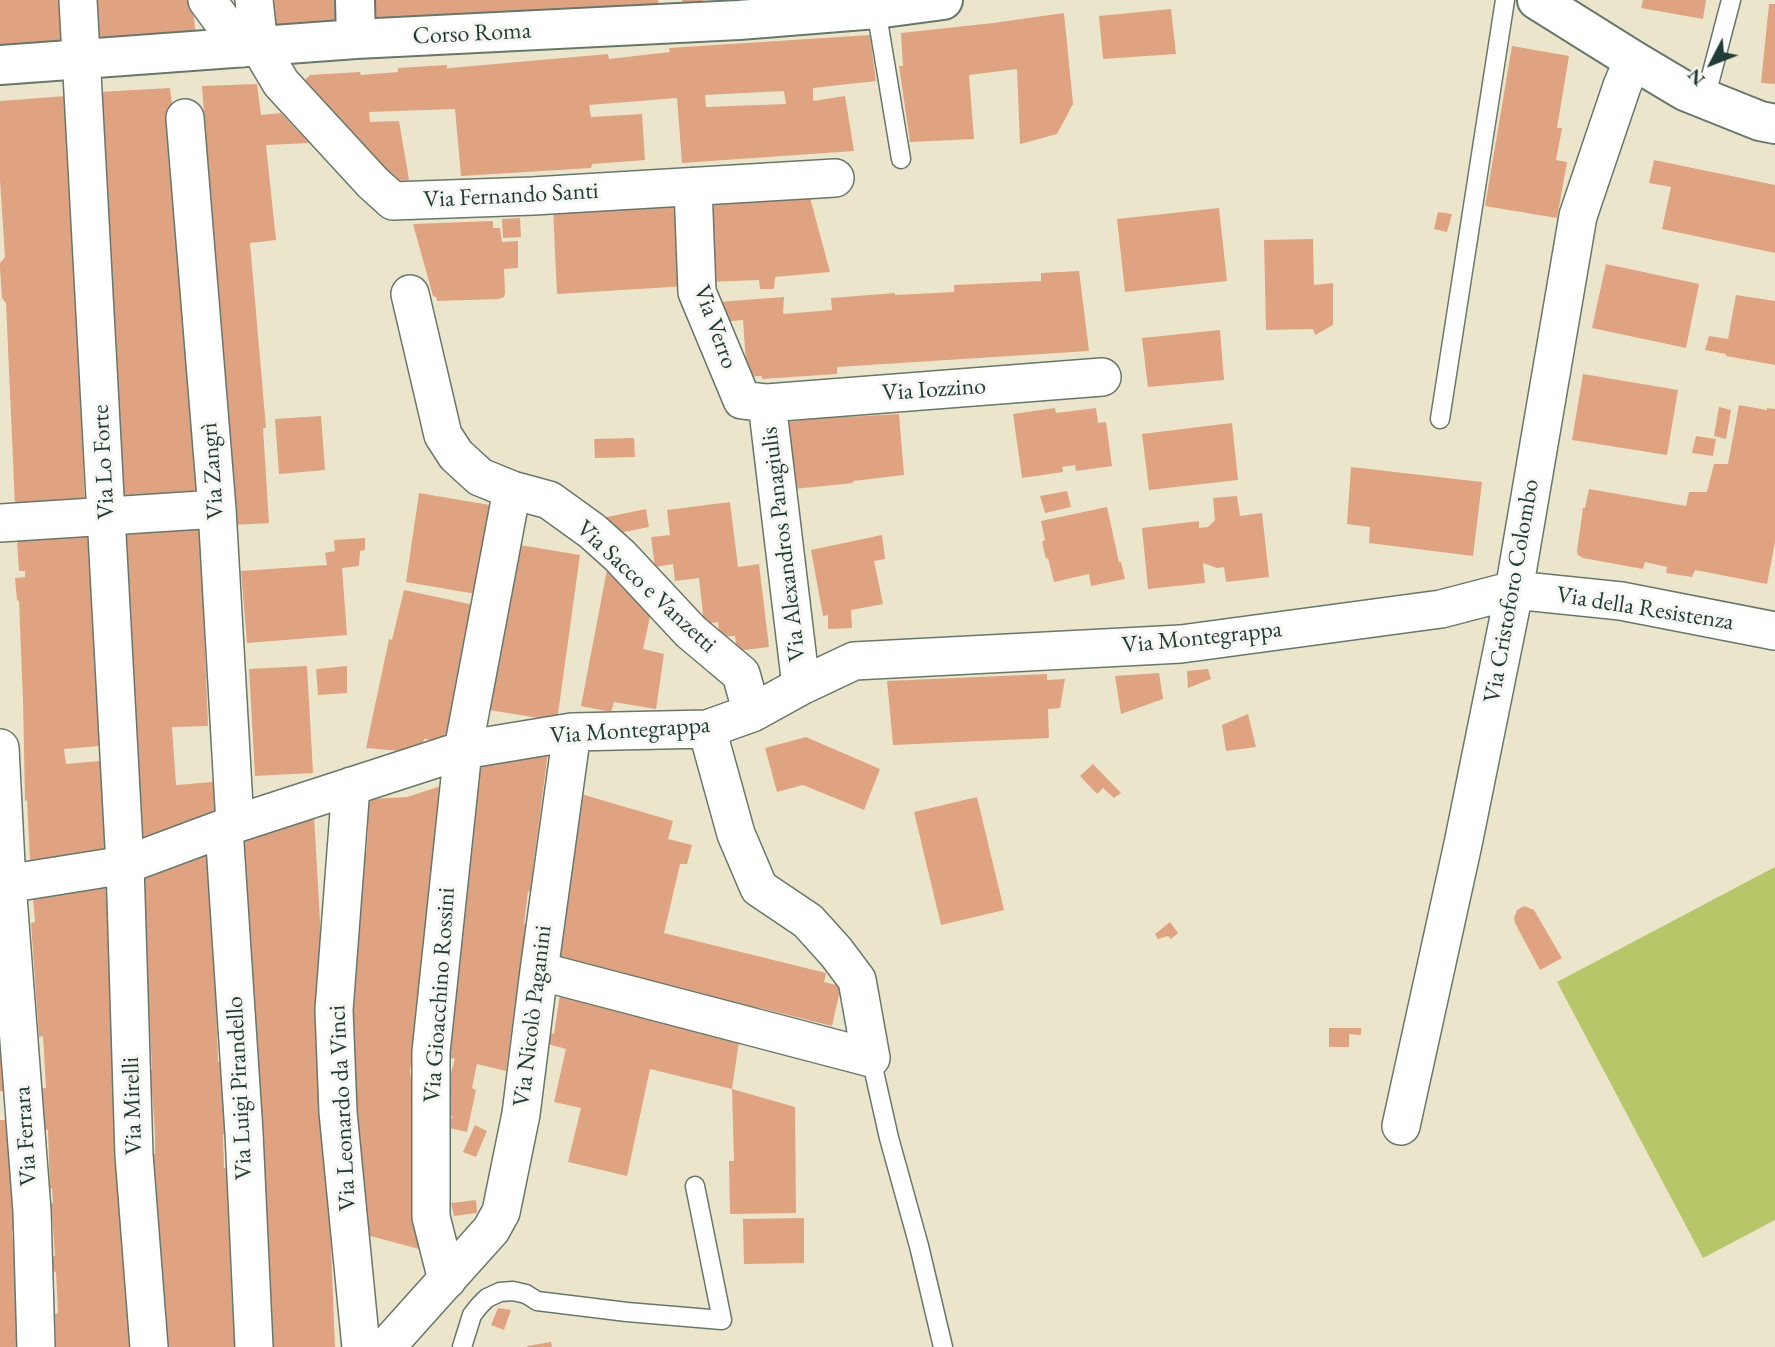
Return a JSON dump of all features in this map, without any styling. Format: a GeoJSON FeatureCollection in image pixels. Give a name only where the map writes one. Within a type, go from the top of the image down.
{"type":"FeatureCollection","features":[{"type":"Feature","properties":{"kind":"street","name":"Via Lo Forte"},"geometry":{"type":"LineString","coordinates":[[78,0],[125,865]]}},
{"type":"Feature","properties":{"kind":"street","name":"Via Fernando Santi"},"geometry":{"type":"LineString","coordinates":[[207,0],[373,183],[393,201],[533,196],[835,178]]}},
{"type":"Feature","properties":{"kind":"street"},"geometry":{"type":"LineString","coordinates":[[251,47],[254,0]]}},
{"type":"Feature","properties":{"kind":"street"},"geometry":{"type":"LineString","coordinates":[[355,0],[356,39]]}},
{"type":"Feature","properties":{"kind":"street","name":"Corso Roma"},"geometry":{"type":"LineString","coordinates":[[0,65],[356,39],[684,24],[943,0]]}},
{"type":"Feature","properties":{"kind":"street"},"geometry":{"type":"LineString","coordinates":[[1537,0],[1685,90],[1760,121],[1775,124]]}},
{"type":"Feature","properties":{"kind":"street","name":"Via Cristoforo Colombo"},"geometry":{"type":"LineString","coordinates":[[1401,1126],[1466,831],[1514,590],[1578,216],[1633,60]]}},
{"type":"Feature","properties":{"kind":"street","name":"Via Zangrì"},"geometry":{"type":"LineString","coordinates":[[185,118],[216,509],[229,826]]}},
{"type":"Feature","properties":{"kind":"street","name":"Via Verro"},"geometry":{"type":"LineString","coordinates":[[693,187],[697,292],[742,400],[766,403]]}},
{"type":"Feature","properties":{"kind":"street","name":"Via Sacco e Vanzetti"},"geometry":{"type":"LineString","coordinates":[[410,294],[443,435],[456,455],[480,477],[512,490],[549,500],[592,531],[620,556],[691,632],[741,674],[752,713]]}},
{"type":"Feature","properties":{"kind":"street","name":"Via Iozzino"},"geometry":{"type":"LineString","coordinates":[[766,403],[1102,377]]}},
{"type":"Feature","properties":{"kind":"street","name":"Via Alexandros Panagiulis"},"geometry":{"type":"LineString","coordinates":[[766,403],[801,686]]}},
{"type":"Feature","properties":{"kind":"street"},"geometry":{"type":"LineString","coordinates":[[463,750],[512,490]]}},
{"type":"Feature","properties":{"kind":"street"},"geometry":{"type":"LineString","coordinates":[[0,523],[216,509]]}},
{"type":"Feature","properties":{"kind":"street","name":"Via della Resistenza"},"geometry":{"type":"LineString","coordinates":[[1514,590],[1621,601],[1775,631]]}},
{"type":"Feature","properties":{"kind":"street","name":"Via Montegrappa"},"geometry":{"type":"LineString","coordinates":[[3,885],[125,865],[229,826],[463,750],[572,732],[708,729],[752,713],[854,661],[1181,643],[1441,609],[1514,590]]}},
{"type":"Feature","properties":{"kind":"street"},"geometry":{"type":"LineString","coordinates":[[539,971],[871,1058],[857,980],[808,922],[759,888],[736,834],[708,729]]}},
{"type":"Feature","properties":{"kind":"street","name":"Via Nicolò Paganini"},"geometry":{"type":"LineString","coordinates":[[386,1347],[491,1230],[501,1212],[521,1114],[572,732]]}},
{"type":"Feature","properties":{"kind":"street","name":"Via Ferrara"},"geometry":{"type":"LineString","coordinates":[[0,748],[3,885],[32,1211],[36,1347]]}},
{"type":"Feature","properties":{"kind":"street","name":"Via Gioacchino Rossini"},"geometry":{"type":"LineString","coordinates":[[447,1280],[431,1217],[431,1052],[463,750]]}},
{"type":"Feature","properties":{"kind":"street","name":"Via Leonardo da Vinci"},"geometry":{"type":"LineString","coordinates":[[351,786],[334,1010],[338,1112],[361,1347]]}},
{"type":"Feature","properties":{"kind":"street","name":"Via Luigi Pirandello"},"geometry":{"type":"LineString","coordinates":[[229,826],[254,1347]]}},
{"type":"Feature","properties":{"kind":"street","name":"Via Mirelli"},"geometry":{"type":"LineString","coordinates":[[125,865],[134,1155],[149,1347]]}},
{"type":"Feature","properties":{"kind":"lane"},"geometry":{"type":"LineString","coordinates":[[1440,419],[1505,0]]}},
{"type":"Feature","properties":{"kind":"lane"},"geometry":{"type":"LineString","coordinates":[[1705,99],[1731,0]]}},
{"type":"Feature","properties":{"kind":"lane"},"geometry":{"type":"LineString","coordinates":[[875,5],[901,159]]}},
{"type":"Feature","properties":{"kind":"lane"},"geometry":{"type":"LineString","coordinates":[[871,1058],[943,1347]]}},
{"type":"Feature","properties":{"kind":"lane"},"geometry":{"type":"LineString","coordinates":[[462,1347],[472,1315],[488,1297],[500,1292],[526,1294],[537,1301],[722,1320],[695,1186]]}},
{"type":"Feature","properties":{"kind":"green space"},"geometry":{"type":"Polygon","coordinates":[[[1775,867],[1775,1220],[1703,1258],[1557,982],[1775,867]]]}},
{"type":"Feature","properties":{"kind":"building"},"geometry":{"type":"Polygon","coordinates":[[[0,0],[66,0],[68,52],[0,55],[0,0]]]}},
{"type":"Feature","properties":{"kind":"building"},"geometry":{"type":"Polygon","coordinates":[[[94,0],[192,0],[196,37],[97,44],[94,0]]]}},
{"type":"Feature","properties":{"kind":"building"},"geometry":{"type":"Polygon","coordinates":[[[266,0],[335,0],[336,28],[271,32],[266,0]]]}},
{"type":"Feature","properties":{"kind":"building"},"geometry":{"type":"Polygon","coordinates":[[[368,0],[658,0],[659,4],[370,30],[368,0]]]}},
{"type":"Feature","properties":{"kind":"building"},"geometry":{"type":"Polygon","coordinates":[[[682,0],[703,0],[703,2],[683,4],[682,0]]]}},
{"type":"Feature","properties":{"kind":"building"},"geometry":{"type":"Polygon","coordinates":[[[1643,0],[1706,0],[1703,19],[1641,8],[1643,0]]]}},
{"type":"Feature","properties":{"kind":"building"},"geometry":{"type":"Polygon","coordinates":[[[1769,4],[1775,4],[1775,84],[1761,83],[1769,4]]]}},
{"type":"Feature","properties":{"kind":"building"},"geometry":{"type":"Polygon","coordinates":[[[1171,9],[1176,54],[1103,59],[1099,16],[1171,9]]]}},
{"type":"Feature","properties":{"kind":"building"},"geometry":{"type":"Polygon","coordinates":[[[1064,13],[1073,104],[1057,134],[1020,144],[1017,69],[969,75],[974,139],[910,142],[899,66],[903,66],[901,33],[1064,13]]]}},
{"type":"Feature","properties":{"kind":"building"},"geometry":{"type":"Polygon","coordinates":[[[870,35],[876,81],[813,88],[813,101],[845,96],[854,151],[682,163],[677,98],[589,105],[591,117],[642,114],[645,160],[592,164],[591,168],[461,176],[455,109],[369,112],[370,122],[399,121],[409,180],[384,182],[299,86],[310,75],[360,72],[361,75],[398,72],[398,68],[447,65],[447,69],[608,54],[609,59],[670,52],[669,48],[870,35]],[[784,91],[705,95],[706,107],[786,104],[784,91]]]}},
{"type":"Feature","properties":{"kind":"building"},"geometry":{"type":"Polygon","coordinates":[[[1512,46],[1569,56],[1557,128],[1562,128],[1556,160],[1567,162],[1557,218],[1485,206],[1512,46]]]}},
{"type":"Feature","properties":{"kind":"building"},"geometry":{"type":"Polygon","coordinates":[[[257,84],[261,115],[281,113],[309,143],[266,145],[276,240],[250,243],[266,428],[263,428],[269,523],[232,525],[202,86],[257,84]]]}},
{"type":"Feature","properties":{"kind":"building"},"geometry":{"type":"Polygon","coordinates":[[[170,88],[196,495],[122,500],[98,92],[170,88]]]}},
{"type":"Feature","properties":{"kind":"building"},"geometry":{"type":"Polygon","coordinates":[[[66,96],[85,503],[15,505],[6,303],[2,298],[0,268],[5,257],[0,180],[0,101],[66,96]]]}},
{"type":"Feature","properties":{"kind":"building"},"geometry":{"type":"Polygon","coordinates":[[[1654,160],[1775,185],[1775,253],[1662,229],[1671,187],[1649,183],[1654,160]]]}},
{"type":"Feature","properties":{"kind":"building"},"geometry":{"type":"Polygon","coordinates":[[[809,194],[830,272],[775,277],[774,289],[760,289],[759,280],[709,282],[705,200],[809,194]]]}},
{"type":"Feature","properties":{"kind":"building"},"geometry":{"type":"Polygon","coordinates":[[[683,200],[687,286],[557,294],[553,209],[683,200]]]}},
{"type":"Feature","properties":{"kind":"building"},"geometry":{"type":"Polygon","coordinates":[[[1219,208],[1227,281],[1125,292],[1117,219],[1219,208]]]}},
{"type":"Feature","properties":{"kind":"building"},"geometry":{"type":"Polygon","coordinates":[[[1438,212],[1452,214],[1447,232],[1434,229],[1438,212]]]}},
{"type":"Feature","properties":{"kind":"building"},"geometry":{"type":"Polygon","coordinates":[[[520,218],[521,237],[503,238],[502,219],[520,218]]]}},
{"type":"Feature","properties":{"kind":"building"},"geometry":{"type":"Polygon","coordinates":[[[493,221],[493,228],[500,228],[502,242],[518,241],[518,268],[504,269],[504,297],[437,301],[433,296],[413,224],[493,221]]]}},
{"type":"Feature","properties":{"kind":"building"},"geometry":{"type":"Polygon","coordinates":[[[1313,239],[1314,285],[1333,283],[1333,325],[1315,335],[1313,329],[1266,330],[1264,240],[1313,239]]]}},
{"type":"Feature","properties":{"kind":"building"},"geometry":{"type":"Polygon","coordinates":[[[1606,264],[1699,284],[1686,348],[1592,328],[1606,264]]]}},
{"type":"Feature","properties":{"kind":"building"},"geometry":{"type":"Polygon","coordinates":[[[1079,271],[1089,351],[837,367],[837,374],[762,379],[762,376],[747,377],[743,320],[722,322],[718,302],[784,297],[783,314],[832,310],[831,298],[954,292],[954,285],[1041,281],[1041,273],[1079,271]]]}},
{"type":"Feature","properties":{"kind":"building"},"geometry":{"type":"Polygon","coordinates":[[[1736,295],[1775,301],[1775,365],[1705,350],[1709,336],[1728,339],[1736,295]]]}},
{"type":"Feature","properties":{"kind":"building"},"geometry":{"type":"Polygon","coordinates":[[[1220,330],[1224,380],[1148,387],[1142,338],[1220,330]]]}},
{"type":"Feature","properties":{"kind":"building"},"geometry":{"type":"Polygon","coordinates":[[[1583,374],[1678,390],[1667,455],[1572,440],[1583,374]]]}},
{"type":"Feature","properties":{"kind":"building"},"geometry":{"type":"Polygon","coordinates":[[[1739,405],[1775,409],[1775,542],[1767,584],[1695,570],[1692,577],[1666,573],[1667,567],[1645,562],[1643,569],[1578,555],[1583,508],[1589,489],[1686,506],[1689,492],[1707,492],[1714,464],[1728,464],[1739,405]]]}},
{"type":"Feature","properties":{"kind":"building"},"geometry":{"type":"Polygon","coordinates":[[[1719,407],[1731,410],[1726,439],[1714,436],[1719,407]]]}},
{"type":"Feature","properties":{"kind":"building"},"geometry":{"type":"Polygon","coordinates":[[[1055,408],[1056,413],[1096,408],[1098,423],[1106,422],[1112,466],[1076,471],[1075,465],[1062,467],[1063,472],[1022,478],[1013,414],[1055,408]]]}},
{"type":"Feature","properties":{"kind":"building"},"geometry":{"type":"Polygon","coordinates":[[[899,414],[904,475],[794,489],[787,422],[844,415],[899,414]]]}},
{"type":"Feature","properties":{"kind":"building"},"geometry":{"type":"Polygon","coordinates":[[[321,416],[325,470],[279,474],[275,419],[321,416]]]}},
{"type":"Feature","properties":{"kind":"building"},"geometry":{"type":"Polygon","coordinates":[[[1232,423],[1238,480],[1149,490],[1142,434],[1232,423]]]}},
{"type":"Feature","properties":{"kind":"building"},"geometry":{"type":"Polygon","coordinates":[[[1696,436],[1716,439],[1713,456],[1692,453],[1696,436]]]}},
{"type":"Feature","properties":{"kind":"building"},"geometry":{"type":"Polygon","coordinates":[[[634,438],[635,457],[595,458],[594,439],[634,438]]]}},
{"type":"Feature","properties":{"kind":"building"},"geometry":{"type":"Polygon","coordinates":[[[1351,467],[1482,482],[1473,556],[1369,543],[1370,527],[1347,524],[1351,467]]]}},
{"type":"Feature","properties":{"kind":"building"},"geometry":{"type":"Polygon","coordinates":[[[1067,491],[1071,507],[1045,513],[1040,496],[1067,491]]]}},
{"type":"Feature","properties":{"kind":"building"},"geometry":{"type":"Polygon","coordinates":[[[419,493],[490,505],[476,594],[406,582],[419,493]]]}},
{"type":"Feature","properties":{"kind":"building"},"geometry":{"type":"Polygon","coordinates":[[[1237,496],[1240,516],[1262,513],[1269,577],[1226,582],[1224,567],[1217,568],[1203,563],[1205,583],[1148,589],[1142,528],[1199,521],[1199,528],[1208,527],[1215,520],[1213,498],[1237,496]]]}},
{"type":"Feature","properties":{"kind":"building"},"geometry":{"type":"Polygon","coordinates":[[[730,502],[738,567],[759,564],[769,647],[737,651],[735,636],[720,637],[718,622],[704,624],[699,578],[675,581],[673,564],[655,567],[651,537],[670,535],[667,510],[730,502]]]}},
{"type":"Feature","properties":{"kind":"building"},"geometry":{"type":"Polygon","coordinates":[[[1107,507],[1125,579],[1091,586],[1089,574],[1054,582],[1042,542],[1045,540],[1041,521],[1107,507]]]}},
{"type":"Feature","properties":{"kind":"building"},"geometry":{"type":"Polygon","coordinates":[[[646,509],[649,527],[614,534],[597,519],[646,509]]]}},
{"type":"Feature","properties":{"kind":"building"},"geometry":{"type":"Polygon","coordinates":[[[200,523],[208,726],[172,727],[176,785],[213,782],[216,818],[138,844],[123,531],[200,523]]]}},
{"type":"Feature","properties":{"kind":"building"},"geometry":{"type":"Polygon","coordinates":[[[87,535],[100,746],[64,749],[66,764],[100,761],[108,856],[30,862],[27,800],[25,801],[19,601],[15,578],[25,577],[25,571],[19,571],[17,541],[87,535]]]}},
{"type":"Feature","properties":{"kind":"building"},"geometry":{"type":"Polygon","coordinates":[[[882,535],[885,559],[874,561],[883,604],[851,610],[852,628],[828,629],[828,615],[823,616],[811,550],[882,535]]]}},
{"type":"Feature","properties":{"kind":"building"},"geometry":{"type":"Polygon","coordinates":[[[365,538],[365,550],[360,551],[359,566],[342,568],[347,635],[247,643],[241,571],[327,565],[325,553],[335,551],[334,540],[365,538]]]}},
{"type":"Feature","properties":{"kind":"building"},"geometry":{"type":"Polygon","coordinates":[[[508,543],[580,555],[557,721],[483,709],[508,543]]]}},
{"type":"Feature","properties":{"kind":"building"},"geometry":{"type":"Polygon","coordinates":[[[609,559],[653,603],[643,649],[664,654],[656,709],[614,702],[611,712],[581,706],[609,559]]]}},
{"type":"Feature","properties":{"kind":"building"},"geometry":{"type":"Polygon","coordinates":[[[404,590],[474,605],[446,742],[424,739],[422,753],[366,748],[389,639],[392,640],[404,590]]]}},
{"type":"Feature","properties":{"kind":"building"},"geometry":{"type":"Polygon","coordinates":[[[307,666],[313,773],[255,776],[249,669],[307,666]]]}},
{"type":"Feature","properties":{"kind":"building"},"geometry":{"type":"Polygon","coordinates":[[[347,666],[347,693],[318,695],[316,669],[347,666]]]}},
{"type":"Feature","properties":{"kind":"building"},"geometry":{"type":"Polygon","coordinates":[[[1208,669],[1211,679],[1188,688],[1187,671],[1208,669]]]}},
{"type":"Feature","properties":{"kind":"building"},"geometry":{"type":"Polygon","coordinates":[[[1159,673],[1163,699],[1121,714],[1115,676],[1159,673]]]}},
{"type":"Feature","properties":{"kind":"building"},"geometry":{"type":"Polygon","coordinates":[[[1047,674],[1047,680],[1065,679],[1060,708],[1048,709],[1049,738],[893,745],[887,681],[1047,674]]]}},
{"type":"Feature","properties":{"kind":"building"},"geometry":{"type":"Polygon","coordinates":[[[1248,714],[1256,747],[1226,751],[1222,725],[1248,714]]]}},
{"type":"Feature","properties":{"kind":"building"},"geometry":{"type":"Polygon","coordinates":[[[806,737],[880,769],[864,810],[803,785],[777,792],[765,748],[806,737]]]}},
{"type":"Feature","properties":{"kind":"building"},"geometry":{"type":"Polygon","coordinates":[[[549,744],[524,924],[529,924],[524,960],[521,959],[506,1071],[477,1064],[472,1088],[476,1090],[467,1132],[449,1128],[452,1116],[442,1113],[455,1059],[443,1056],[476,757],[549,744]]]}},
{"type":"Feature","properties":{"kind":"building"},"geometry":{"type":"Polygon","coordinates":[[[1093,764],[1121,793],[1114,798],[1103,788],[1097,794],[1080,776],[1093,764]]]}},
{"type":"Feature","properties":{"kind":"building"},"geometry":{"type":"Polygon","coordinates":[[[444,785],[417,1033],[410,1071],[422,1172],[419,1249],[363,1234],[347,1057],[362,853],[366,854],[368,829],[365,828],[369,799],[407,797],[444,785]]]}},
{"type":"Feature","properties":{"kind":"building"},"geometry":{"type":"Polygon","coordinates":[[[581,794],[673,821],[668,839],[692,845],[687,864],[680,864],[664,933],[826,973],[824,982],[841,986],[832,1026],[553,958],[581,794]]]}},
{"type":"Feature","properties":{"kind":"building"},"geometry":{"type":"Polygon","coordinates":[[[977,797],[1004,910],[941,925],[914,812],[977,797]]]}},
{"type":"Feature","properties":{"kind":"building"},"geometry":{"type":"Polygon","coordinates":[[[314,815],[335,1347],[263,1347],[237,837],[314,815]]]}},
{"type":"Feature","properties":{"kind":"building"},"geometry":{"type":"Polygon","coordinates":[[[211,849],[219,1004],[216,1004],[218,1062],[221,1062],[224,1168],[236,1347],[162,1347],[154,1213],[158,1213],[156,1185],[153,1185],[152,1154],[155,1154],[155,1135],[150,1089],[152,1070],[140,870],[211,849]]]}},
{"type":"Feature","properties":{"kind":"building"},"geometry":{"type":"Polygon","coordinates":[[[108,878],[135,1347],[56,1347],[56,1272],[52,1271],[51,1256],[55,1256],[52,1214],[49,1214],[48,1204],[53,1203],[48,1130],[41,1130],[40,1088],[46,1088],[43,1036],[39,1037],[31,923],[35,922],[32,887],[108,878]]]}},
{"type":"Feature","properties":{"kind":"building"},"geometry":{"type":"Polygon","coordinates":[[[1524,906],[1534,910],[1562,958],[1540,970],[1515,923],[1517,910],[1524,906]]]}},
{"type":"Feature","properties":{"kind":"building"},"geometry":{"type":"Polygon","coordinates":[[[1170,922],[1178,933],[1171,939],[1168,936],[1158,939],[1155,934],[1170,922]]]}},
{"type":"Feature","properties":{"kind":"building"},"geometry":{"type":"Polygon","coordinates":[[[560,994],[740,1035],[732,1089],[650,1069],[627,1176],[568,1162],[581,1108],[554,1102],[566,1049],[544,1043],[546,1032],[554,1034],[560,994]]]}},
{"type":"Feature","properties":{"kind":"building"},"geometry":{"type":"Polygon","coordinates":[[[1329,1028],[1361,1028],[1361,1035],[1349,1034],[1349,1047],[1329,1047],[1329,1028]]]}},
{"type":"Feature","properties":{"kind":"building"},"geometry":{"type":"Polygon","coordinates":[[[2,1053],[5,1091],[0,1091],[2,1053]]]}},
{"type":"Feature","properties":{"kind":"building"},"geometry":{"type":"Polygon","coordinates":[[[732,1089],[795,1107],[796,1213],[730,1214],[729,1161],[734,1161],[732,1089]]]}},
{"type":"Feature","properties":{"kind":"building"},"geometry":{"type":"Polygon","coordinates":[[[0,1120],[7,1120],[15,1231],[12,1231],[16,1310],[20,1310],[20,1347],[0,1347],[0,1120]]]}},
{"type":"Feature","properties":{"kind":"building"},"geometry":{"type":"Polygon","coordinates":[[[475,1125],[487,1131],[476,1157],[463,1152],[475,1125]]]}},
{"type":"Feature","properties":{"kind":"building"},"geometry":{"type":"Polygon","coordinates":[[[476,1200],[477,1213],[454,1216],[451,1203],[476,1200]]]}},
{"type":"Feature","properties":{"kind":"building"},"geometry":{"type":"Polygon","coordinates":[[[804,1218],[804,1263],[744,1264],[743,1219],[804,1218]]]}},
{"type":"Feature","properties":{"kind":"building"},"geometry":{"type":"Polygon","coordinates":[[[498,1308],[511,1310],[504,1330],[491,1325],[498,1308]]]}},
{"type":"Feature","properties":{"kind":"building"},"geometry":{"type":"Polygon","coordinates":[[[551,1342],[552,1347],[527,1347],[527,1346],[551,1342]]]}}]}
